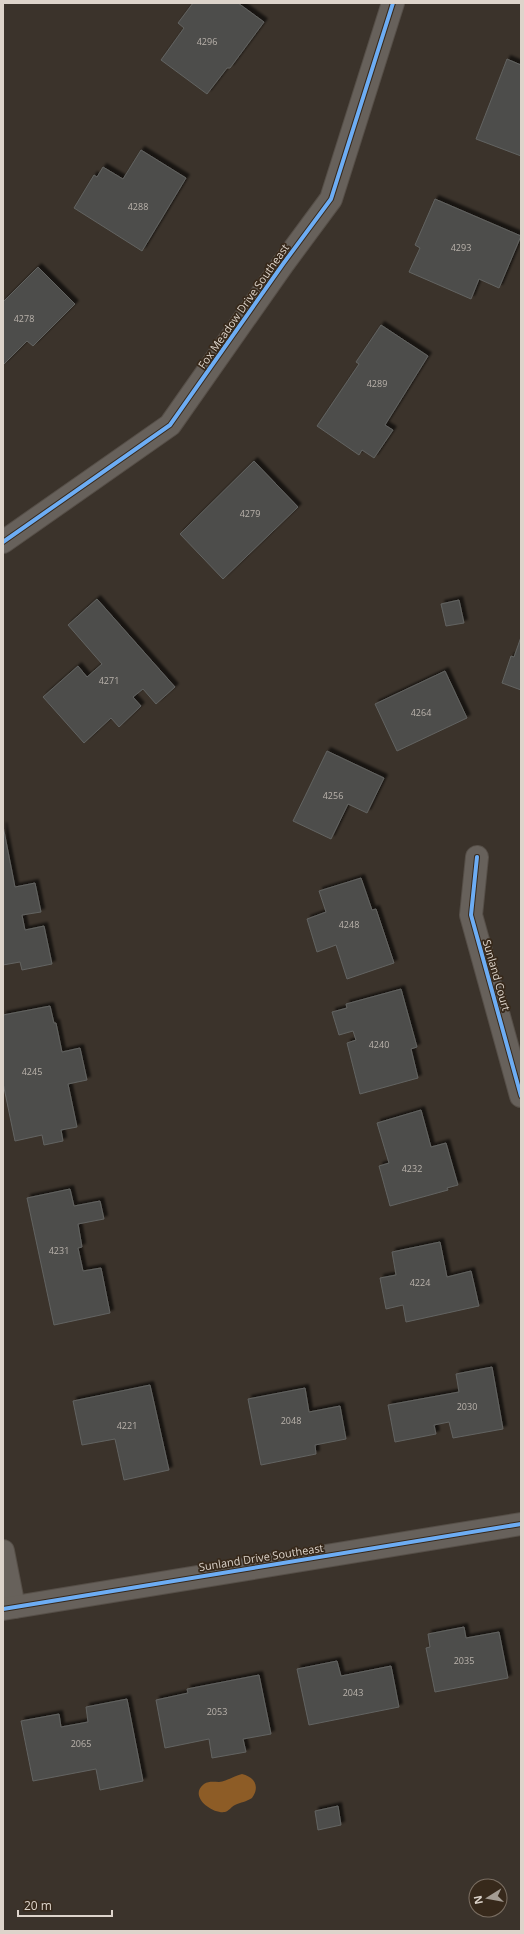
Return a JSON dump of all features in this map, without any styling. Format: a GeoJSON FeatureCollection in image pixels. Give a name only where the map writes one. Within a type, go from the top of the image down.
{"type":"FeatureCollection","features":[{"type":"Feature","properties":{"kind":"street","name":"Fox Meadow Drive Southeast"},"geometry":{"type":"LineString","coordinates":[[3,542],[170,425],[283,264],[331,199],[393,3]]}},
{"type":"Feature","properties":{"kind":"street","name":"Sunland Court"},"geometry":{"type":"LineString","coordinates":[[477,857],[471,915],[521,1096]]}},
{"type":"Feature","properties":{"kind":"street","name":"Sunland Drive Southeast"},"geometry":{"type":"LineString","coordinates":[[9,1608],[521,1524]]}},
{"type":"Feature","properties":{"kind":"street"},"geometry":{"type":"LineString","coordinates":[[3,1551],[9,1608]]}},
{"type":"Feature","properties":{"kind":"shaded area"},"geometry":{"type":"Polygon","coordinates":[[[242,1774],[250,1777],[255,1783],[256,1790],[252,1798],[235,1805],[225,1812],[220,1812],[208,1807],[200,1799],[200,1789],[204,1784],[209,1782],[219,1782],[242,1774]]]}},
{"type":"Feature","properties":{"kind":"building"},"geometry":{"type":"Polygon","coordinates":[[[193,3],[238,3],[264,22],[230,68],[227,68],[207,94],[161,60],[184,28],[178,23],[193,3]]]}},
{"type":"Feature","properties":{"kind":"building"},"geometry":{"type":"Polygon","coordinates":[[[507,59],[521,65],[521,156],[476,139],[507,59]]]}},
{"type":"Feature","properties":{"kind":"building"},"geometry":{"type":"Polygon","coordinates":[[[141,150],[186,178],[142,251],[74,208],[94,175],[97,177],[103,167],[123,179],[141,150]]]}},
{"type":"Feature","properties":{"kind":"building"},"geometry":{"type":"Polygon","coordinates":[[[435,199],[521,236],[499,288],[479,279],[471,299],[409,272],[420,248],[415,245],[435,199]]]}},
{"type":"Feature","properties":{"kind":"building"},"geometry":{"type":"Polygon","coordinates":[[[38,267],[75,304],[33,346],[27,341],[3,365],[3,302],[38,267]]]}},
{"type":"Feature","properties":{"kind":"building"},"geometry":{"type":"Polygon","coordinates":[[[381,325],[428,356],[385,425],[393,430],[374,458],[362,450],[359,455],[317,426],[359,364],[356,362],[381,325]]]}},
{"type":"Feature","properties":{"kind":"building"},"geometry":{"type":"Polygon","coordinates":[[[254,461],[298,507],[223,579],[180,534],[254,461]]]}},
{"type":"Feature","properties":{"kind":"building"},"geometry":{"type":"Polygon","coordinates":[[[97,599],[175,687],[156,704],[143,689],[133,697],[141,706],[119,727],[111,718],[84,743],[43,697],[78,666],[87,677],[102,664],[68,625],[97,599]]]}},
{"type":"Feature","properties":{"kind":"building"},"geometry":{"type":"Polygon","coordinates":[[[459,600],[464,623],[446,626],[441,604],[459,600]]]}},
{"type":"Feature","properties":{"kind":"building"},"geometry":{"type":"Polygon","coordinates":[[[521,637],[521,690],[502,683],[511,656],[514,657],[521,637]]]}},
{"type":"Feature","properties":{"kind":"building"},"geometry":{"type":"Polygon","coordinates":[[[445,671],[467,718],[397,751],[375,704],[445,671]]]}},
{"type":"Feature","properties":{"kind":"building"},"geometry":{"type":"Polygon","coordinates":[[[327,751],[384,778],[367,813],[348,804],[331,839],[293,821],[327,751]]]}},
{"type":"Feature","properties":{"kind":"building"},"geometry":{"type":"Polygon","coordinates":[[[3,826],[15,887],[35,883],[41,912],[22,915],[25,930],[44,926],[52,964],[22,970],[20,962],[3,965],[3,826]]]}},
{"type":"Feature","properties":{"kind":"building"},"geometry":{"type":"Polygon","coordinates":[[[361,878],[372,910],[376,909],[394,963],[347,979],[336,945],[317,952],[307,919],[326,912],[319,891],[361,878]]]}},
{"type":"Feature","properties":{"kind":"building"},"geometry":{"type":"Polygon","coordinates":[[[401,989],[417,1047],[411,1049],[418,1078],[360,1094],[347,1043],[356,1040],[353,1031],[339,1035],[332,1012],[347,1008],[346,1004],[401,989]]]}},
{"type":"Feature","properties":{"kind":"building"},"geometry":{"type":"Polygon","coordinates":[[[50,1006],[54,1023],[56,1023],[62,1052],[80,1048],[87,1080],[68,1084],[77,1127],[61,1130],[63,1141],[44,1145],[42,1135],[15,1141],[3,1083],[3,1015],[50,1006]]]}},
{"type":"Feature","properties":{"kind":"building"},"geometry":{"type":"Polygon","coordinates":[[[421,1110],[431,1147],[446,1143],[458,1185],[447,1188],[448,1190],[390,1206],[379,1166],[389,1163],[377,1123],[421,1110]]]}},
{"type":"Feature","properties":{"kind":"building"},"geometry":{"type":"Polygon","coordinates":[[[70,1189],[74,1206],[100,1201],[104,1219],[78,1224],[82,1247],[78,1248],[83,1271],[101,1268],[110,1313],[54,1325],[27,1198],[70,1189]]]}},
{"type":"Feature","properties":{"kind":"building"},"geometry":{"type":"Polygon","coordinates":[[[440,1242],[447,1277],[471,1271],[479,1306],[406,1322],[403,1305],[386,1309],[380,1278],[396,1275],[392,1252],[440,1242]]]}},
{"type":"Feature","properties":{"kind":"building"},"geometry":{"type":"Polygon","coordinates":[[[492,1367],[503,1429],[453,1438],[449,1422],[434,1425],[436,1434],[395,1442],[388,1405],[459,1392],[456,1374],[492,1367]]]}},
{"type":"Feature","properties":{"kind":"building"},"geometry":{"type":"Polygon","coordinates":[[[150,1385],[169,1470],[124,1480],[115,1439],[82,1445],[73,1401],[150,1385]]]}},
{"type":"Feature","properties":{"kind":"building"},"geometry":{"type":"Polygon","coordinates":[[[305,1388],[309,1412],[340,1406],[346,1439],[315,1445],[316,1454],[261,1465],[248,1399],[305,1388]]]}},
{"type":"Feature","properties":{"kind":"building"},"geometry":{"type":"Polygon","coordinates":[[[464,1627],[466,1638],[499,1632],[508,1678],[435,1692],[426,1648],[430,1647],[428,1634],[464,1627]]]}},
{"type":"Feature","properties":{"kind":"building"},"geometry":{"type":"Polygon","coordinates":[[[337,1661],[341,1676],[391,1666],[399,1707],[309,1725],[297,1669],[337,1661]]]}},
{"type":"Feature","properties":{"kind":"building"},"geometry":{"type":"Polygon","coordinates":[[[259,1675],[271,1734],[243,1739],[246,1752],[212,1758],[209,1739],[165,1748],[156,1700],[188,1693],[187,1689],[259,1675]]]}},
{"type":"Feature","properties":{"kind":"building"},"geometry":{"type":"Polygon","coordinates":[[[127,1699],[143,1781],[100,1790],[96,1769],[33,1781],[21,1721],[59,1714],[61,1727],[88,1722],[86,1707],[127,1699]]]}},
{"type":"Feature","properties":{"kind":"building"},"geometry":{"type":"Polygon","coordinates":[[[338,1806],[341,1825],[318,1830],[315,1811],[338,1806]]]}},
{"type":"Feature","properties":{"kind":"cycle path"},"geometry":{"type":"LineString","coordinates":[[3,542],[170,425],[283,264],[331,199],[393,3]]}},
{"type":"Feature","properties":{"kind":"cycle path"},"geometry":{"type":"LineString","coordinates":[[477,857],[471,915],[521,1096]]}},
{"type":"Feature","properties":{"kind":"cycle path"},"geometry":{"type":"LineString","coordinates":[[3,1609],[521,1524]]}}]}
